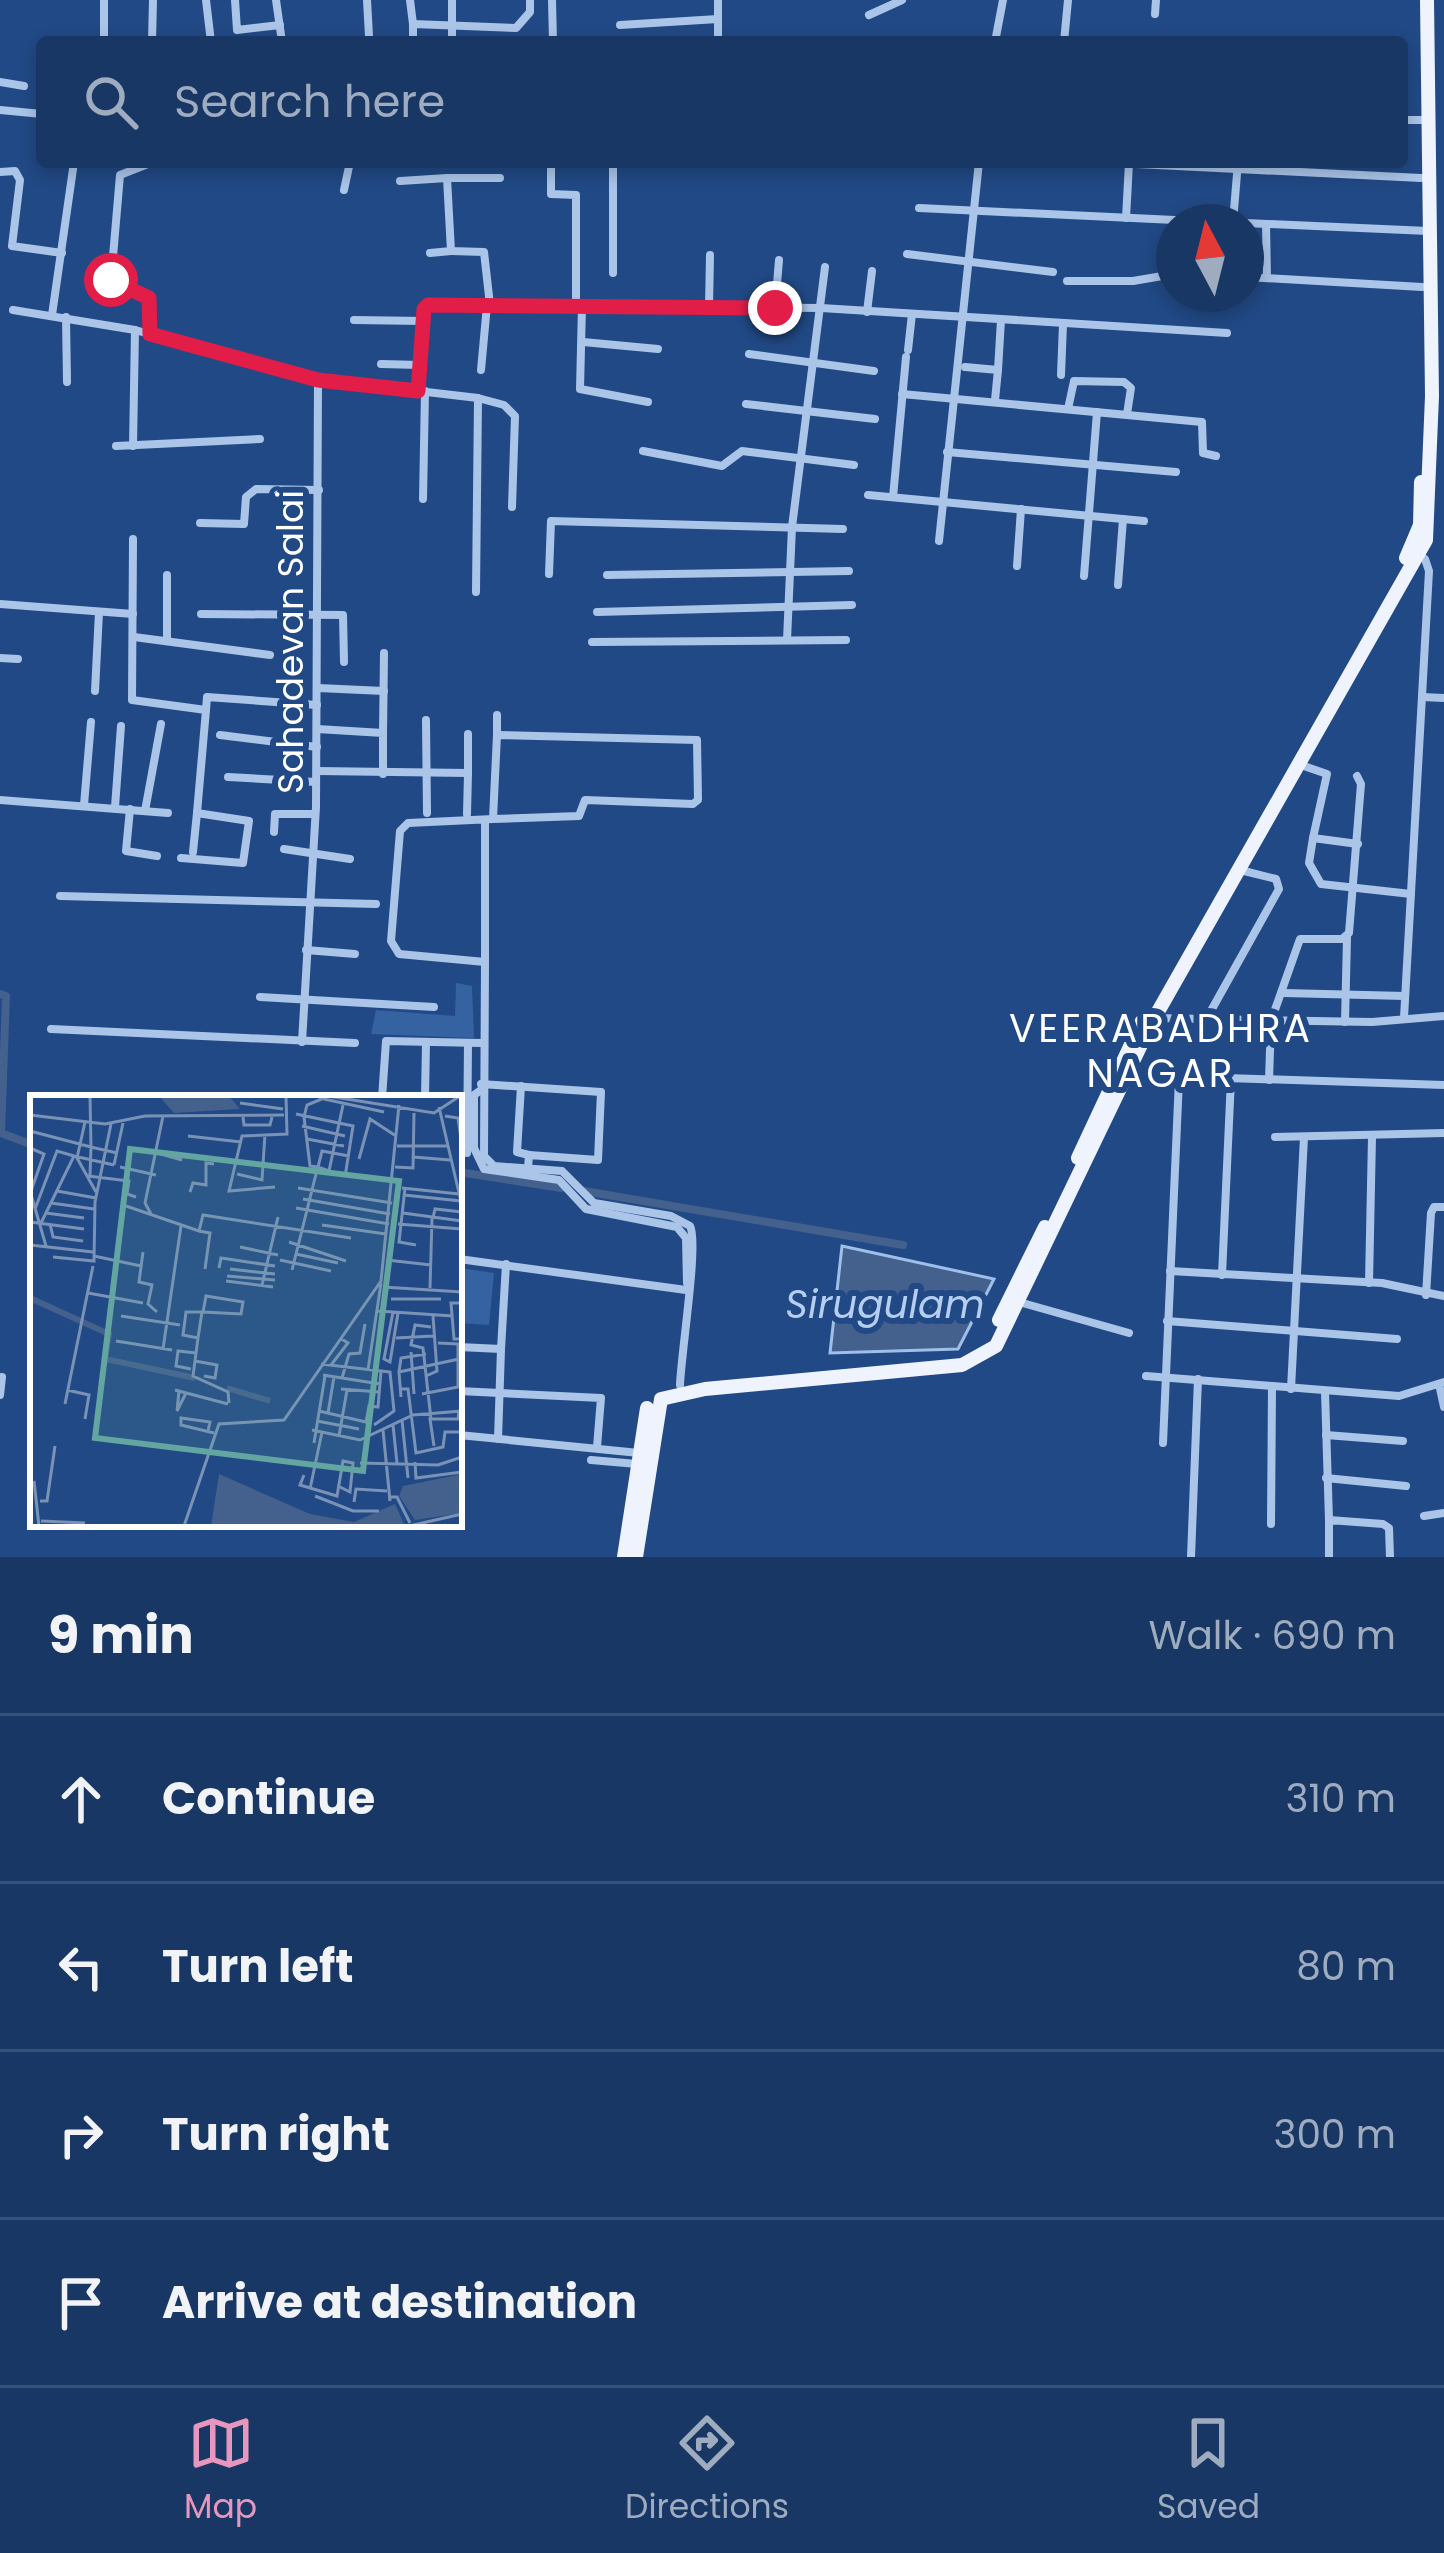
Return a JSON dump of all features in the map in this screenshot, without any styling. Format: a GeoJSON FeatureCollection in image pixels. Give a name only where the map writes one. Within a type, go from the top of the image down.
{"type":"FeatureCollection","features":[{"type":"Feature","properties":{"kind":"main road"},"geometry":{"type":"LineString","coordinates":[[624,1557],[648,1403],[656,1392],[680,1385],[960,1357],[989,1340],[1150,1017],[1221,887],[1415,552],[1436,537],[1438,425],[1428,397],[1422,287],[1431,228],[1421,178],[1427,26],[1422,0]]}},
{"type":"Feature","properties":{"kind":"main road"},"geometry":{"type":"LineString","coordinates":[[1221,887],[1238,869],[1415,552],[1428,397],[1431,228],[1422,0]]}},
{"type":"Feature","properties":{"kind":"main road"},"geometry":{"type":"LineString","coordinates":[[636,1557],[661,1399],[705,1389],[962,1366],[996,1346],[1150,1017]]}},
{"type":"Feature","properties":{"kind":"street"},"geometry":{"type":"LineString","coordinates":[[104,0],[104,36]]}},
{"type":"Feature","properties":{"kind":"street"},"geometry":{"type":"LineString","coordinates":[[152,36],[153,0]]}},
{"type":"Feature","properties":{"kind":"street"},"geometry":{"type":"LineString","coordinates":[[206,0],[210,36]]}},
{"type":"Feature","properties":{"kind":"street"},"geometry":{"type":"LineString","coordinates":[[235,0],[237,30],[280,25]]}},
{"type":"Feature","properties":{"kind":"street"},"geometry":{"type":"LineString","coordinates":[[276,0],[281,36]]}},
{"type":"Feature","properties":{"kind":"street"},"geometry":{"type":"LineString","coordinates":[[367,0],[369,36]]}},
{"type":"Feature","properties":{"kind":"street"},"geometry":{"type":"LineString","coordinates":[[410,0],[413,36]]}},
{"type":"Feature","properties":{"kind":"street"},"geometry":{"type":"LineString","coordinates":[[452,0],[452,36]]}},
{"type":"Feature","properties":{"kind":"street"},"geometry":{"type":"LineString","coordinates":[[516,36],[515,28],[530,12],[530,0]]}},
{"type":"Feature","properties":{"kind":"street"},"geometry":{"type":"LineString","coordinates":[[552,0],[553,36]]}},
{"type":"Feature","properties":{"kind":"street"},"geometry":{"type":"LineString","coordinates":[[718,0],[718,36]]}},
{"type":"Feature","properties":{"kind":"street"},"geometry":{"type":"LineString","coordinates":[[869,15],[902,0]]}},
{"type":"Feature","properties":{"kind":"street"},"geometry":{"type":"LineString","coordinates":[[996,36],[1003,0]]}},
{"type":"Feature","properties":{"kind":"street"},"geometry":{"type":"LineString","coordinates":[[1065,36],[1068,0]]}},
{"type":"Feature","properties":{"kind":"street"},"geometry":{"type":"LineString","coordinates":[[1155,14],[1156,0]]}},
{"type":"Feature","properties":{"kind":"street"},"geometry":{"type":"LineString","coordinates":[[620,25],[718,19]]}},
{"type":"Feature","properties":{"kind":"street"},"geometry":{"type":"LineString","coordinates":[[412,24],[515,28]]}},
{"type":"Feature","properties":{"kind":"street"},"geometry":{"type":"LineString","coordinates":[[1427,26],[1444,27]]}},
{"type":"Feature","properties":{"kind":"street"},"geometry":{"type":"LineString","coordinates":[[0,82],[24,86]]}},
{"type":"Feature","properties":{"kind":"street"},"geometry":{"type":"LineString","coordinates":[[0,110],[36,113]]}},
{"type":"Feature","properties":{"kind":"street"},"geometry":{"type":"LineString","coordinates":[[1408,120],[1424,120]]}},
{"type":"Feature","properties":{"kind":"street"},"geometry":{"type":"LineString","coordinates":[[52,315],[73,168]]}},
{"type":"Feature","properties":{"kind":"street"},"geometry":{"type":"LineString","coordinates":[[138,168],[120,175],[111,280],[149,298],[150,334]]}},
{"type":"Feature","properties":{"kind":"street"},"geometry":{"type":"LineString","coordinates":[[344,190],[349,168]]}},
{"type":"Feature","properties":{"kind":"street"},"geometry":{"type":"LineString","coordinates":[[551,168],[551,194],[576,196],[583,342],[579,384],[585,394],[648,402]]}},
{"type":"Feature","properties":{"kind":"street"},"geometry":{"type":"LineString","coordinates":[[613,168],[613,273]]}},
{"type":"Feature","properties":{"kind":"street"},"geometry":{"type":"LineString","coordinates":[[939,541],[978,168]]}},
{"type":"Feature","properties":{"kind":"street"},"geometry":{"type":"LineString","coordinates":[[1126,218],[1130,168]]}},
{"type":"Feature","properties":{"kind":"street"},"geometry":{"type":"LineString","coordinates":[[1235,204],[1238,168]]}},
{"type":"Feature","properties":{"kind":"street"},"geometry":{"type":"LineString","coordinates":[[1268,168],[1421,178]]}},
{"type":"Feature","properties":{"kind":"street"},"geometry":{"type":"LineString","coordinates":[[0,172],[15,171],[20,180],[12,246],[62,253]]}},
{"type":"Feature","properties":{"kind":"street"},"geometry":{"type":"LineString","coordinates":[[447,178],[451,251]]}},
{"type":"Feature","properties":{"kind":"street"},"geometry":{"type":"LineString","coordinates":[[400,181],[500,178]]}},
{"type":"Feature","properties":{"kind":"street"},"geometry":{"type":"LineString","coordinates":[[919,208],[1156,219]]}},
{"type":"Feature","properties":{"kind":"street"},"geometry":{"type":"LineString","coordinates":[[1267,278],[1266,224],[1431,228]]}},
{"type":"Feature","properties":{"kind":"street"},"geometry":{"type":"LineString","coordinates":[[430,253],[484,252],[489,305],[481,370]]}},
{"type":"Feature","properties":{"kind":"street"},"geometry":{"type":"LineString","coordinates":[[908,254],[1053,272]]}},
{"type":"Feature","properties":{"kind":"street"},"geometry":{"type":"LineString","coordinates":[[709,307],[710,255]]}},
{"type":"Feature","properties":{"kind":"street"},"geometry":{"type":"LineString","coordinates":[[775,308],[778,260]]}},
{"type":"Feature","properties":{"kind":"street"},"geometry":{"type":"LineString","coordinates":[[787,640],[792,527],[825,267]]}},
{"type":"Feature","properties":{"kind":"street"},"geometry":{"type":"LineString","coordinates":[[867,312],[872,272]]}},
{"type":"Feature","properties":{"kind":"street"},"geometry":{"type":"LineString","coordinates":[[1067,280],[1156,275]]}},
{"type":"Feature","properties":{"kind":"street"},"geometry":{"type":"LineString","coordinates":[[1264,278],[1422,287]]}},
{"type":"Feature","properties":{"kind":"street"},"geometry":{"type":"LineString","coordinates":[[423,499],[420,365],[428,305],[821,308],[1226,333]]}},
{"type":"Feature","properties":{"kind":"street"},"geometry":{"type":"LineString","coordinates":[[13,310],[135,330],[318,380],[504,405],[515,416],[512,507]]}},
{"type":"Feature","properties":{"kind":"street"},"geometry":{"type":"LineString","coordinates":[[893,497],[912,314]]}},
{"type":"Feature","properties":{"kind":"street"},"geometry":{"type":"LineString","coordinates":[[66,317],[67,382]]}},
{"type":"Feature","properties":{"kind":"street"},"geometry":{"type":"LineString","coordinates":[[354,320],[423,321]]}},
{"type":"Feature","properties":{"kind":"street"},"geometry":{"type":"LineString","coordinates":[[995,400],[1001,320]]}},
{"type":"Feature","properties":{"kind":"street"},"geometry":{"type":"LineString","coordinates":[[1061,375],[1064,324]]}},
{"type":"Feature","properties":{"kind":"street"},"geometry":{"type":"LineString","coordinates":[[134,446],[135,330]]}},
{"type":"Feature","properties":{"kind":"street"},"geometry":{"type":"LineString","coordinates":[[583,342],[658,349]]}},
{"type":"Feature","properties":{"kind":"street"},"geometry":{"type":"LineString","coordinates":[[749,354],[874,371]]}},
{"type":"Feature","properties":{"kind":"street"},"geometry":{"type":"LineString","coordinates":[[380,364],[420,365]]}},
{"type":"Feature","properties":{"kind":"street"},"geometry":{"type":"LineString","coordinates":[[965,367],[998,370]]}},
{"type":"Feature","properties":{"kind":"street","name":"Sahadevan Salai"},"geometry":{"type":"LineString","coordinates":[[302,1042],[316,814],[318,380]]}},
{"type":"Feature","properties":{"kind":"street"},"geometry":{"type":"LineString","coordinates":[[1069,409],[1074,381],[1124,382],[1130,388],[1127,415]]}},
{"type":"Feature","properties":{"kind":"street"},"geometry":{"type":"LineString","coordinates":[[902,394],[1202,422],[1203,453],[1216,456]]}},
{"type":"Feature","properties":{"kind":"street"},"geometry":{"type":"LineString","coordinates":[[476,592],[478,398]]}},
{"type":"Feature","properties":{"kind":"street"},"geometry":{"type":"LineString","coordinates":[[746,404],[875,419]]}},
{"type":"Feature","properties":{"kind":"street"},"geometry":{"type":"LineString","coordinates":[[1084,576],[1097,412]]}},
{"type":"Feature","properties":{"kind":"street"},"geometry":{"type":"LineString","coordinates":[[116,446],[260,439]]}},
{"type":"Feature","properties":{"kind":"street"},"geometry":{"type":"LineString","coordinates":[[643,451],[722,466],[737,451],[854,466]]}},
{"type":"Feature","properties":{"kind":"street"},"geometry":{"type":"LineString","coordinates":[[947,452],[1176,472]]}},
{"type":"Feature","properties":{"kind":"street"},"geometry":{"type":"LineString","coordinates":[[200,523],[244,524],[246,496],[256,489],[319,490]]}},
{"type":"Feature","properties":{"kind":"street"},"geometry":{"type":"LineString","coordinates":[[868,495],[1144,521]]}},
{"type":"Feature","properties":{"kind":"street"},"geometry":{"type":"LineString","coordinates":[[1017,566],[1021,509]]}},
{"type":"Feature","properties":{"kind":"street"},"geometry":{"type":"LineString","coordinates":[[1118,585],[1123,519]]}},
{"type":"Feature","properties":{"kind":"street"},"geometry":{"type":"LineString","coordinates":[[549,574],[551,521],[843,529]]}},
{"type":"Feature","properties":{"kind":"street"},"geometry":{"type":"LineString","coordinates":[[131,712],[133,539]]}},
{"type":"Feature","properties":{"kind":"street"},"geometry":{"type":"LineString","coordinates":[[1403,1018],[1429,571],[1415,552]]}},
{"type":"Feature","properties":{"kind":"street"},"geometry":{"type":"LineString","coordinates":[[1429,571],[1444,570]]}},
{"type":"Feature","properties":{"kind":"street"},"geometry":{"type":"LineString","coordinates":[[607,575],[849,571]]}},
{"type":"Feature","properties":{"kind":"street"},"geometry":{"type":"LineString","coordinates":[[166,640],[167,575]]}},
{"type":"Feature","properties":{"kind":"street"},"geometry":{"type":"LineString","coordinates":[[0,604],[134,614]]}},
{"type":"Feature","properties":{"kind":"street"},"geometry":{"type":"LineString","coordinates":[[597,611],[852,605]]}},
{"type":"Feature","properties":{"kind":"street"},"geometry":{"type":"LineString","coordinates":[[201,614],[320,616],[343,611],[344,662]]}},
{"type":"Feature","properties":{"kind":"street"},"geometry":{"type":"LineString","coordinates":[[95,692],[99,612]]}},
{"type":"Feature","properties":{"kind":"street"},"geometry":{"type":"LineString","coordinates":[[134,638],[270,656]]}},
{"type":"Feature","properties":{"kind":"street"},"geometry":{"type":"LineString","coordinates":[[592,642],[846,640]]}},
{"type":"Feature","properties":{"kind":"street"},"geometry":{"type":"LineString","coordinates":[[382,774],[385,653]]}},
{"type":"Feature","properties":{"kind":"street"},"geometry":{"type":"LineString","coordinates":[[0,658],[18,659]]}},
{"type":"Feature","properties":{"kind":"street"},"geometry":{"type":"LineString","coordinates":[[318,688],[384,691]]}},
{"type":"Feature","properties":{"kind":"street"},"geometry":{"type":"LineString","coordinates":[[193,852],[207,697],[317,705]]}},
{"type":"Feature","properties":{"kind":"street"},"geometry":{"type":"LineString","coordinates":[[1421,698],[1444,698]]}},
{"type":"Feature","properties":{"kind":"street"},"geometry":{"type":"LineString","coordinates":[[132,700],[206,710]]}},
{"type":"Feature","properties":{"kind":"street"},"geometry":{"type":"LineString","coordinates":[[466,1153],[481,1087],[497,715]]}},
{"type":"Feature","properties":{"kind":"street"},"geometry":{"type":"LineString","coordinates":[[426,720],[427,813]]}},
{"type":"Feature","properties":{"kind":"street"},"geometry":{"type":"LineString","coordinates":[[84,806],[91,722]]}},
{"type":"Feature","properties":{"kind":"street"},"geometry":{"type":"LineString","coordinates":[[145,811],[161,724]]}},
{"type":"Feature","properties":{"kind":"street"},"geometry":{"type":"LineString","coordinates":[[115,807],[121,726]]}},
{"type":"Feature","properties":{"kind":"street"},"geometry":{"type":"LineString","coordinates":[[317,729],[383,733]]}},
{"type":"Feature","properties":{"kind":"street"},"geometry":{"type":"LineString","coordinates":[[467,814],[468,734]]}},
{"type":"Feature","properties":{"kind":"street"},"geometry":{"type":"LineString","coordinates":[[220,735],[317,747]]}},
{"type":"Feature","properties":{"kind":"street"},"geometry":{"type":"LineString","coordinates":[[484,962],[399,954],[391,941],[403,826],[579,816],[585,800],[698,800],[698,744],[692,739],[497,735]]}},
{"type":"Feature","properties":{"kind":"street"},"geometry":{"type":"LineString","coordinates":[[1298,764],[1327,774],[1313,838],[1312,874],[1321,884],[1354,892],[1411,894]]}},
{"type":"Feature","properties":{"kind":"street"},"geometry":{"type":"LineString","coordinates":[[317,771],[468,773]]}},
{"type":"Feature","properties":{"kind":"street"},"geometry":{"type":"LineString","coordinates":[[1345,1022],[1347,938],[1361,784],[1357,776]]}},
{"type":"Feature","properties":{"kind":"street"},"geometry":{"type":"LineString","coordinates":[[228,777],[316,782]]}},
{"type":"Feature","properties":{"kind":"street"},"geometry":{"type":"LineString","coordinates":[[0,800],[167,813]]}},
{"type":"Feature","properties":{"kind":"street"},"geometry":{"type":"LineString","coordinates":[[130,809],[126,851],[157,856]]}},
{"type":"Feature","properties":{"kind":"street"},"geometry":{"type":"LineString","coordinates":[[181,858],[237,865],[246,860],[247,818],[196,813]]}},
{"type":"Feature","properties":{"kind":"street"},"geometry":{"type":"LineString","coordinates":[[274,832],[275,814],[316,814]]}},
{"type":"Feature","properties":{"kind":"street"},"geometry":{"type":"LineString","coordinates":[[1313,838],[1358,844]]}},
{"type":"Feature","properties":{"kind":"street"},"geometry":{"type":"LineString","coordinates":[[284,849],[350,859]]}},
{"type":"Feature","properties":{"kind":"street"},"geometry":{"type":"LineString","coordinates":[[1207,1018],[1280,889],[1276,879],[1238,869]]}},
{"type":"Feature","properties":{"kind":"street"},"geometry":{"type":"LineString","coordinates":[[60,896],[376,904]]}},
{"type":"Feature","properties":{"kind":"street"},"geometry":{"type":"LineString","coordinates":[[1269,1080],[1270,1021],[1284,993],[1298,940],[1347,938]]}},
{"type":"Feature","properties":{"kind":"street"},"geometry":{"type":"LineString","coordinates":[[306,950],[355,954]]}},
{"type":"Feature","properties":{"kind":"street"},"geometry":{"type":"LineString","coordinates":[[1284,993],[1405,996]]}},
{"type":"Feature","properties":{"kind":"street"},"geometry":{"type":"LineString","coordinates":[[260,997],[434,1007]]}},
{"type":"Feature","properties":{"kind":"street"},"geometry":{"type":"LineString","coordinates":[[1150,1017],[1345,1022],[1444,1016]]}},
{"type":"Feature","properties":{"kind":"street"},"geometry":{"type":"LineString","coordinates":[[51,1029],[355,1043]]}},
{"type":"Feature","properties":{"kind":"street"},"geometry":{"type":"LineString","coordinates":[[425,1095],[427,1042]]}},
{"type":"Feature","properties":{"kind":"street"},"geometry":{"type":"LineString","coordinates":[[468,1043],[471,1123],[481,1158],[497,1170],[561,1176]]}},
{"type":"Feature","properties":{"kind":"street"},"geometry":{"type":"LineString","coordinates":[[382,1095],[382,1045],[481,1043]]}},
{"type":"Feature","properties":{"kind":"street"},"geometry":{"type":"LineString","coordinates":[[1166,1076],[1444,1085]]}},
{"type":"Feature","properties":{"kind":"street"},"geometry":{"type":"LineString","coordinates":[[1163,1443],[1179,1079]]}},
{"type":"Feature","properties":{"kind":"street"},"geometry":{"type":"LineString","coordinates":[[1222,1275],[1231,1079]]}},
{"type":"Feature","properties":{"kind":"street"},"geometry":{"type":"LineString","coordinates":[[481,1087],[521,1086],[596,1090],[602,1096],[598,1160],[517,1152],[521,1086]]}},
{"type":"Feature","properties":{"kind":"street"},"geometry":{"type":"LineString","coordinates":[[1275,1137],[1444,1133]]}},
{"type":"Feature","properties":{"kind":"street"},"geometry":{"type":"LineString","coordinates":[[1291,1389],[1304,1137]]}},
{"type":"Feature","properties":{"kind":"street"},"geometry":{"type":"LineString","coordinates":[[1369,1282],[1372,1137]]}},
{"type":"Feature","properties":{"kind":"street"},"geometry":{"type":"LineString","coordinates":[[528,1168],[529,1155]]}},
{"type":"Feature","properties":{"kind":"street"},"geometry":{"type":"LineString","coordinates":[[497,1170],[528,1168],[561,1176],[592,1207],[684,1221],[691,1239],[680,1385]]}},
{"type":"Feature","properties":{"kind":"street"},"geometry":{"type":"LineString","coordinates":[[1426,1295],[1431,1213],[1434,1207],[1444,1207]]}},
{"type":"Feature","properties":{"kind":"street"},"geometry":{"type":"LineString","coordinates":[[462,1258],[687,1287]]}},
{"type":"Feature","properties":{"kind":"street"},"geometry":{"type":"LineString","coordinates":[[498,1438],[506,1264]]}},
{"type":"Feature","properties":{"kind":"street"},"geometry":{"type":"LineString","coordinates":[[1170,1271],[1369,1282],[1444,1296]]}},
{"type":"Feature","properties":{"kind":"street"},"geometry":{"type":"LineString","coordinates":[[1019,1303],[1129,1333]]}},
{"type":"Feature","properties":{"kind":"street"},"geometry":{"type":"LineString","coordinates":[[1167,1321],[1397,1340]]}},
{"type":"Feature","properties":{"kind":"street"},"geometry":{"type":"LineString","coordinates":[[462,1347],[501,1349]]}},
{"type":"Feature","properties":{"kind":"street"},"geometry":{"type":"LineString","coordinates":[[1146,1376],[1399,1396],[1442,1383],[1444,1407]]}},
{"type":"Feature","properties":{"kind":"street"},"geometry":{"type":"LineString","coordinates":[[0,1395],[4,1378]]}},
{"type":"Feature","properties":{"kind":"street"},"geometry":{"type":"LineString","coordinates":[[1192,1557],[1198,1379]]}},
{"type":"Feature","properties":{"kind":"street"},"geometry":{"type":"LineString","coordinates":[[1271,1523],[1272,1387]]}},
{"type":"Feature","properties":{"kind":"street"},"geometry":{"type":"LineString","coordinates":[[462,1390],[601,1398],[597,1447]]}},
{"type":"Feature","properties":{"kind":"street"},"geometry":{"type":"LineString","coordinates":[[1325,1392],[1329,1557]]}},
{"type":"Feature","properties":{"kind":"street"},"geometry":{"type":"LineString","coordinates":[[1326,1435],[1403,1442]]}},
{"type":"Feature","properties":{"kind":"street"},"geometry":{"type":"LineString","coordinates":[[462,1436],[597,1447],[638,1458]]}},
{"type":"Feature","properties":{"kind":"street"},"geometry":{"type":"LineString","coordinates":[[591,1460],[638,1458]]}},
{"type":"Feature","properties":{"kind":"street"},"geometry":{"type":"LineString","coordinates":[[1327,1478],[1406,1486]]}},
{"type":"Feature","properties":{"kind":"street"},"geometry":{"type":"LineString","coordinates":[[1424,1516],[1444,1513]]}},
{"type":"Feature","properties":{"kind":"street"},"geometry":{"type":"LineString","coordinates":[[1329,1520],[1383,1523],[1389,1528],[1390,1557]]}},
{"type":"Feature","properties":{"kind":"shaded area"},"geometry":{"type":"Polygon","coordinates":[[[456,983],[472,986],[474,1038],[371,1034],[376,1010],[455,1016],[456,983]]]}},
{"type":"Feature","properties":{"kind":"shaded area"},"geometry":{"type":"Polygon","coordinates":[[[462,1268],[494,1273],[489,1325],[462,1323],[462,1268]]]}},
{"type":"Feature","properties":{"kind":"water","name":"Sirugulam"},"geometry":{"type":"Polygon","coordinates":[[[842,1246],[994,1279],[958,1349],[830,1353],[842,1246]]]}},
{"type":"Feature","properties":{"kind":"waterway"},"geometry":{"type":"LineString","coordinates":[[0,994],[6,996],[1,1133],[30,1144]]}},
{"type":"Feature","properties":{"kind":"waterway"},"geometry":{"type":"LineString","coordinates":[[462,1172],[561,1188]]}},
{"type":"Feature","properties":{"kind":"waterway"},"geometry":{"type":"LineString","coordinates":[[584,1191],[903,1245]]}},
{"type":"Feature","properties":{"kind":"district","name":"VEERABADHRA NAGAR"},"geometry":{"type":"Point","coordinates":[1161,1050]}},
{"type":"Feature","properties":{"kind":"route"},"geometry":{"type":"LineString","coordinates":[[111,280],[114,286],[149,298],[150,334],[318,380],[418,391],[428,305],[775,308]]}}]}
